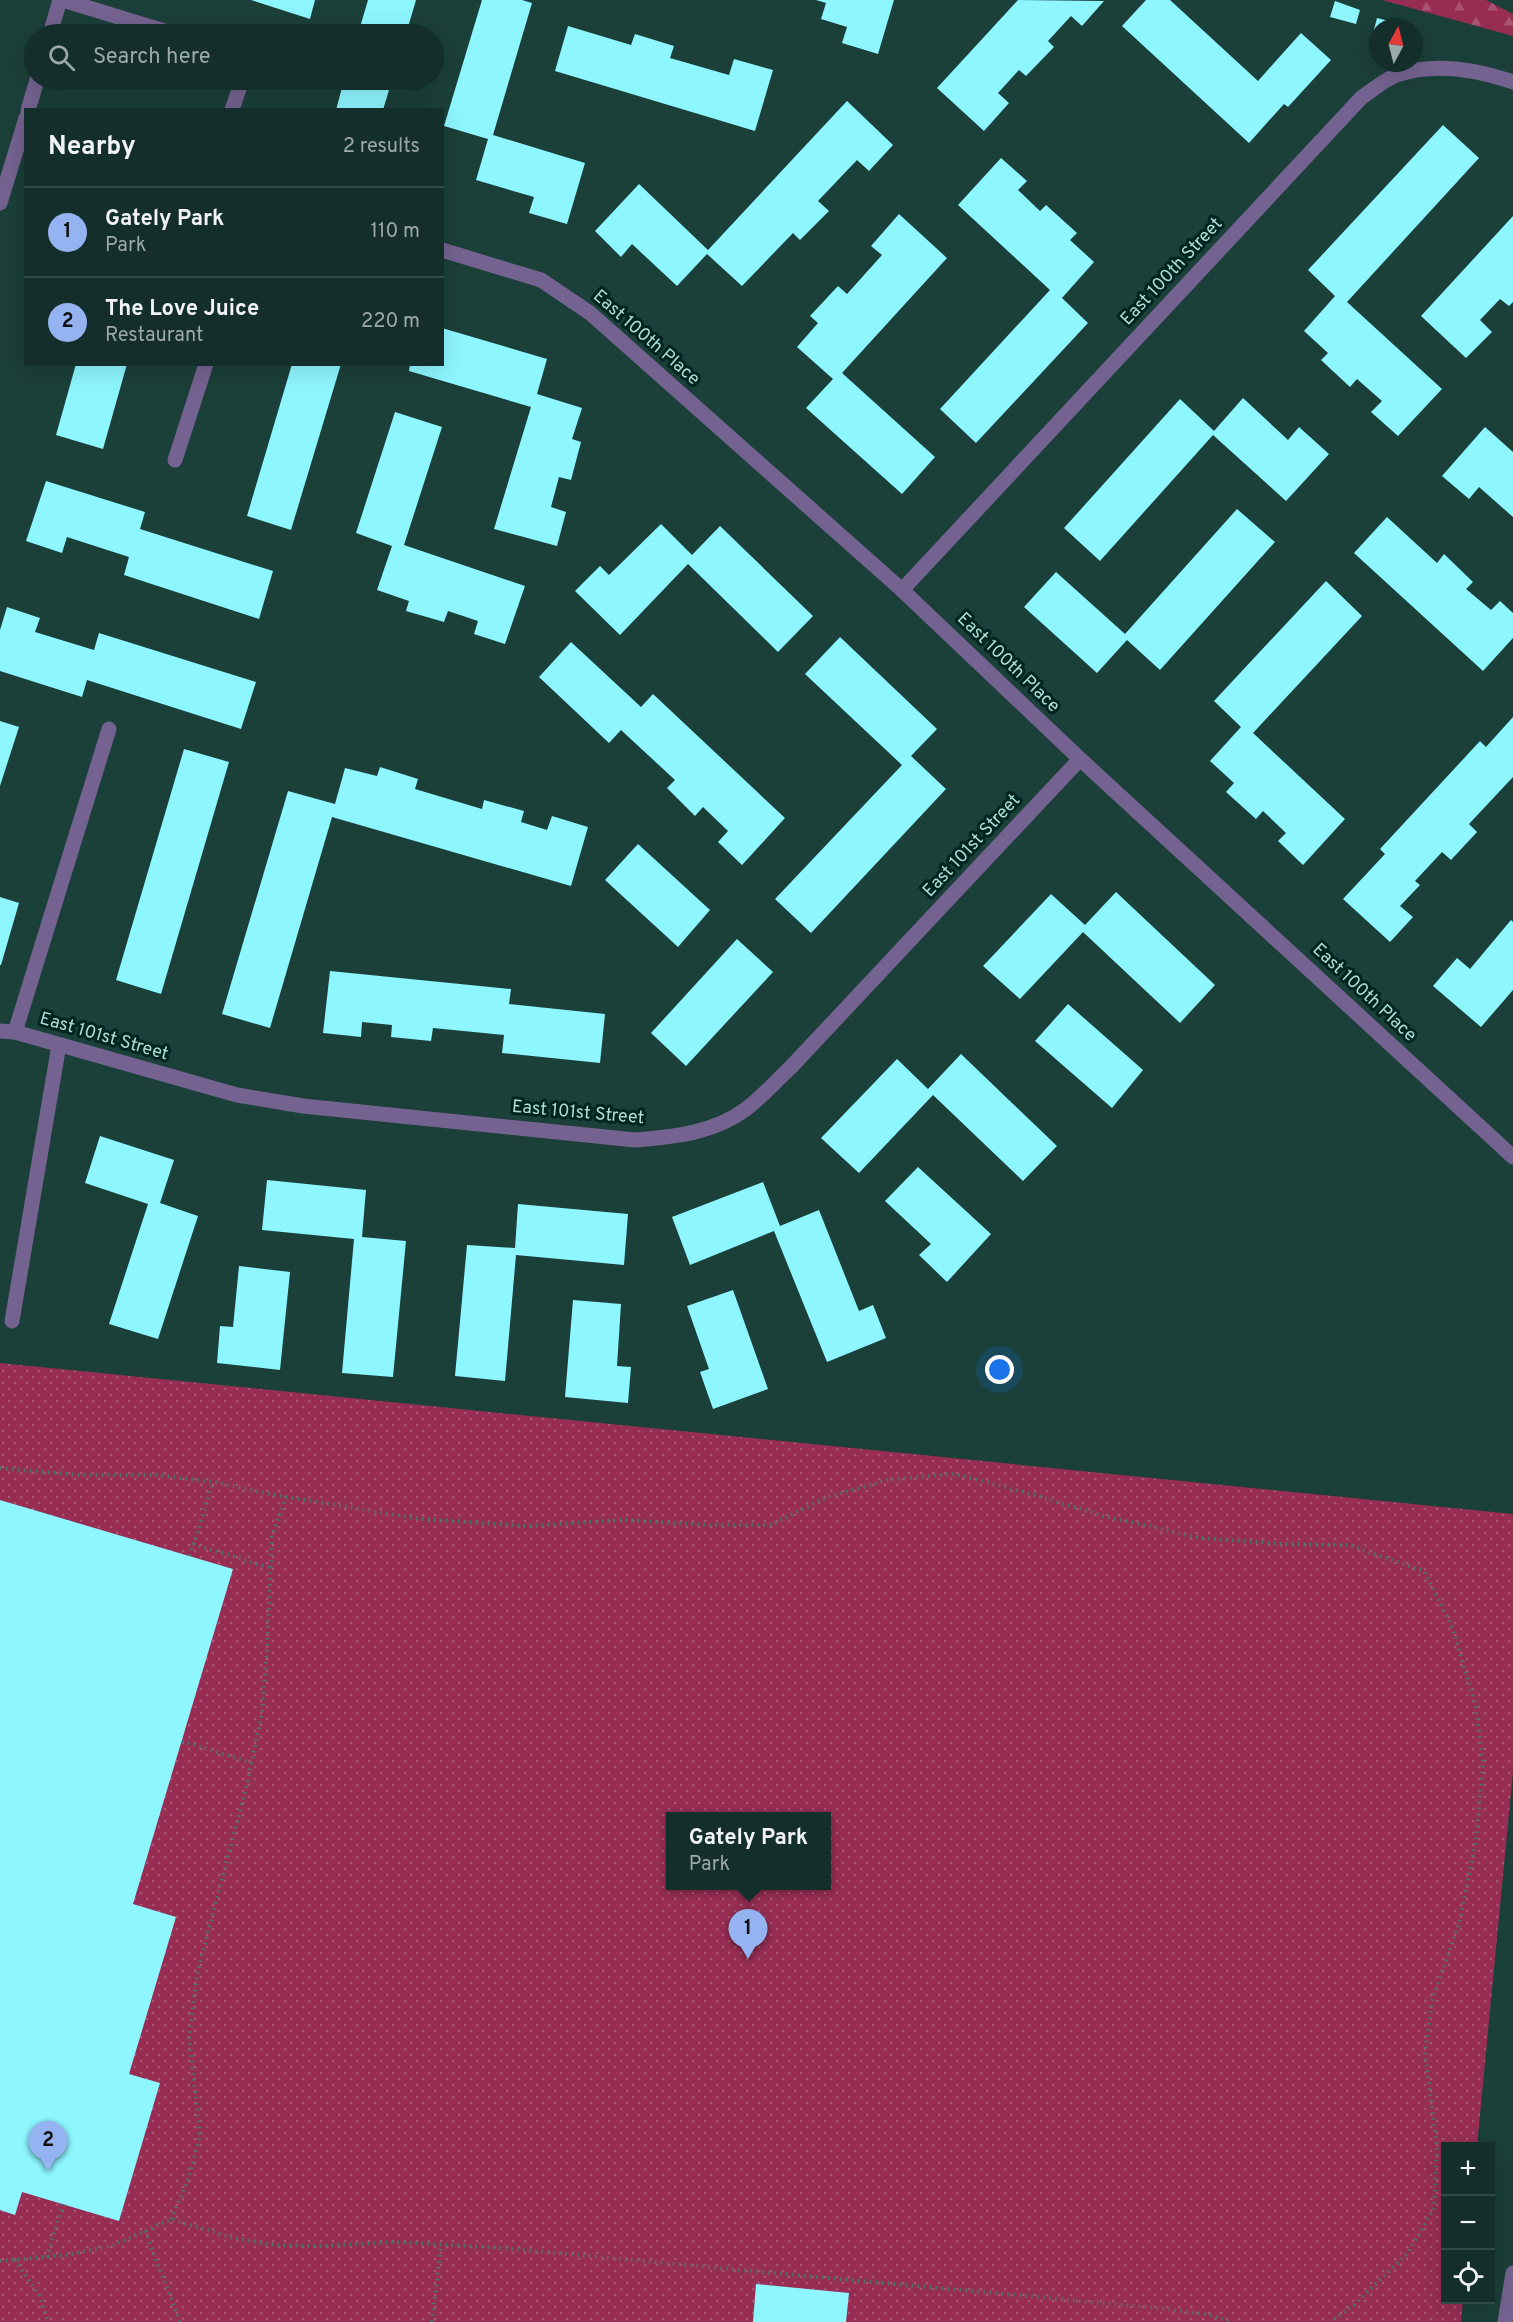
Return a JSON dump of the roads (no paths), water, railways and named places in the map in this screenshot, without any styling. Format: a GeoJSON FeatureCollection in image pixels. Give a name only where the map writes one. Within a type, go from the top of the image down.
{"type":"FeatureCollection","features":[{"type":"Feature","properties":{"kind":"street"},"geometry":{"type":"LineString","coordinates":[[54,24],[62,0],[141,24]]}},
{"type":"Feature","properties":{"kind":"street","name":"East 100th Street"},"geometry":{"type":"LineString","coordinates":[[902,590],[1362,97],[1396,75],[1421,70],[1449,69],[1492,75],[1513,82]]}},
{"type":"Feature","properties":{"kind":"street"},"geometry":{"type":"LineString","coordinates":[[29,108],[34,90]]}},
{"type":"Feature","properties":{"kind":"street"},"geometry":{"type":"LineString","coordinates":[[233,108],[239,90]]}},
{"type":"Feature","properties":{"kind":"street"},"geometry":{"type":"LineString","coordinates":[[0,203],[24,126]]}},
{"type":"Feature","properties":{"kind":"street","name":"East 100th Place"},"geometry":{"type":"LineString","coordinates":[[444,251],[541,280],[590,312],[902,590],[1080,759],[1513,1157]]}},
{"type":"Feature","properties":{"kind":"street"},"geometry":{"type":"LineString","coordinates":[[175,460],[205,366]]}},
{"type":"Feature","properties":{"kind":"street"},"geometry":{"type":"LineString","coordinates":[[8,1032],[110,729]]}},
{"type":"Feature","properties":{"kind":"street","name":"East 101st Street"},"geometry":{"type":"LineString","coordinates":[[8,1032],[237,1095],[303,1106],[635,1140],[673,1137],[717,1126],[746,1109],[791,1068],[1080,759]]}},
{"type":"Feature","properties":{"kind":"street"},"geometry":{"type":"LineString","coordinates":[[12,1321],[59,1045]]}},
{"type":"Feature","properties":{"kind":"street"},"geometry":{"type":"LineString","coordinates":[[1505,2322],[1513,2273]]}},
{"type":"Feature","properties":{"kind":"place","name":"Gately Park"},"geometry":{"type":"Point","coordinates":[748,1959]}},
{"type":"Feature","properties":{"kind":"place","name":"The Love Juice"},"geometry":{"type":"Point","coordinates":[48,2171]}}]}
